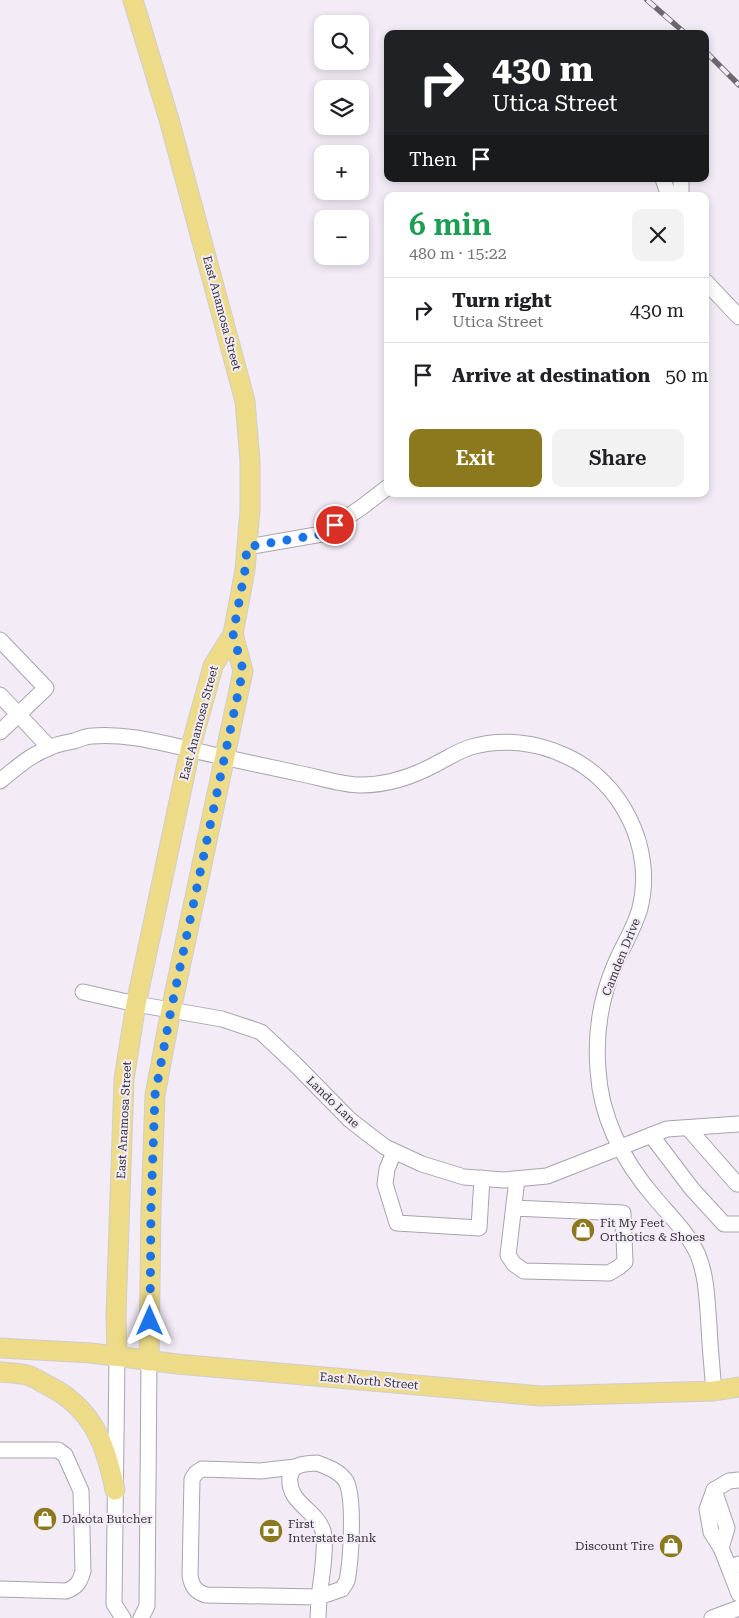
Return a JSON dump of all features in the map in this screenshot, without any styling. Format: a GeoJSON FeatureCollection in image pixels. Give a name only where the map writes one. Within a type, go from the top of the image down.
{"type":"FeatureCollection","features":[{"type":"Feature","properties":{"kind":"main road","name":"East Anamosa Street"},"geometry":{"type":"LineString","coordinates":[[116,1356],[124,1079],[136,1004],[190,750],[213,666],[233,634],[245,570],[250,510],[250,461],[245,401],[170,123],[133,0]]}},
{"type":"Feature","properties":{"kind":"main road","name":"East Anamosa Street"},"geometry":{"type":"LineString","coordinates":[[149,1360],[155,1095],[171,1010],[243,670],[233,634]]}},
{"type":"Feature","properties":{"kind":"main road","name":"East North Street"},"geometry":{"type":"LineString","coordinates":[[0,1348],[91,1353],[541,1396],[714,1391],[739,1387]]}},
{"type":"Feature","properties":{"kind":"main road"},"geometry":{"type":"LineString","coordinates":[[0,1372],[27,1375],[61,1392],[78,1405],[97,1431],[111,1469],[115,1490]]}},
{"type":"Feature","properties":{"kind":"street"},"geometry":{"type":"LineString","coordinates":[[709,285],[739,317]]}},
{"type":"Feature","properties":{"kind":"street"},"geometry":{"type":"LineString","coordinates":[[247,547],[322,534],[384,490]]}},
{"type":"Feature","properties":{"kind":"street"},"geometry":{"type":"LineString","coordinates":[[0,640],[46,688],[0,732]]}},
{"type":"Feature","properties":{"kind":"street"},"geometry":{"type":"LineString","coordinates":[[0,695],[49,747]]}},
{"type":"Feature","properties":{"kind":"street","name":"Camden Drive"},"geometry":{"type":"LineString","coordinates":[[0,780],[28,759],[49,747],[91,736],[136,737],[359,786],[397,780],[418,773],[453,754],[473,747],[514,742],[538,746],[565,755],[582,764],[597,776],[617,798],[630,820],[641,857],[643,875],[643,890],[637,919],[617,960],[602,1003],[598,1039],[598,1071],[601,1094],[610,1127],[618,1147],[642,1182],[689,1238],[697,1254],[707,1287],[714,1391]]}},
{"type":"Feature","properties":{"kind":"street","name":"Lando Lane"},"geometry":{"type":"LineString","coordinates":[[83,992],[136,1004],[222,1019],[261,1032],[350,1120],[385,1147],[422,1164],[464,1176],[504,1180],[547,1176],[667,1129],[739,1124]]}},
{"type":"Feature","properties":{"kind":"street"},"geometry":{"type":"LineString","coordinates":[[688,1128],[739,1184]]}},
{"type":"Feature","properties":{"kind":"street"},"geometry":{"type":"LineString","coordinates":[[650,1135],[692,1189],[724,1224],[739,1224]]}},
{"type":"Feature","properties":{"kind":"street"},"geometry":{"type":"LineString","coordinates":[[394,1152],[386,1169],[385,1184],[397,1223],[479,1228],[482,1178]]}},
{"type":"Feature","properties":{"kind":"street"},"geometry":{"type":"LineString","coordinates":[[514,1208],[623,1213],[625,1262],[609,1273],[524,1271],[514,1264],[508,1255],[517,1179]]}},
{"type":"Feature","properties":{"kind":"street","name":"East Anamosa Street"},"geometry":{"type":"LineString","coordinates":[[116,1356],[114,1604],[123,1618]]}},
{"type":"Feature","properties":{"kind":"street","name":"East Anamosa Street"},"geometry":{"type":"LineString","coordinates":[[142,1618],[147,1606],[149,1360]]}},
{"type":"Feature","properties":{"kind":"street"},"geometry":{"type":"LineString","coordinates":[[0,1450],[58,1450],[65,1455],[81,1491],[83,1571],[80,1581],[75,1587],[66,1591],[0,1589]]}},
{"type":"Feature","properties":{"kind":"street"},"geometry":{"type":"LineString","coordinates":[[317,1463],[333,1468],[345,1480],[350,1492],[351,1508],[347,1581],[342,1589],[319,1597],[206,1595],[195,1589],[191,1583],[192,1479],[196,1473],[202,1469],[260,1471],[317,1463]]}},
{"type":"Feature","properties":{"kind":"street"},"geometry":{"type":"LineString","coordinates":[[295,1467],[290,1473],[289,1485],[292,1494],[317,1520],[323,1531],[324,1544],[318,1618]]}},
{"type":"Feature","properties":{"kind":"street"},"geometry":{"type":"LineString","coordinates":[[739,1480],[729,1481],[714,1490],[727,1528],[721,1548],[734,1566],[739,1594]]}},
{"type":"Feature","properties":{"kind":"street"},"geometry":{"type":"LineString","coordinates":[[712,1618],[739,1608]]}},
{"type":"Feature","properties":{"kind":"railway"},"geometry":{"type":"LineString","coordinates":[[647,0],[681,30]]}},
{"type":"Feature","properties":{"kind":"railway"},"geometry":{"type":"LineString","coordinates":[[709,55],[739,85]]}},
{"type":"Feature","properties":{"kind":"place","name":"Fit My Feet Orthotics & Shoes"},"geometry":{"type":"Point","coordinates":[583,1230]}},
{"type":"Feature","properties":{"kind":"place","name":"Dakota Butcher"},"geometry":{"type":"Point","coordinates":[45,1519]}},
{"type":"Feature","properties":{"kind":"place","name":"First Interstate Bank"},"geometry":{"type":"Point","coordinates":[271,1531]}},
{"type":"Feature","properties":{"kind":"place","name":"Discount Tire"},"geometry":{"type":"Point","coordinates":[671,1546]}},
{"type":"Feature","properties":{"kind":"route"},"geometry":{"type":"LineString","coordinates":[[150,1321],[155,1095],[171,1010],[243,670],[233,634],[245,570],[247,547],[322,534],[335,525]]}}]}
